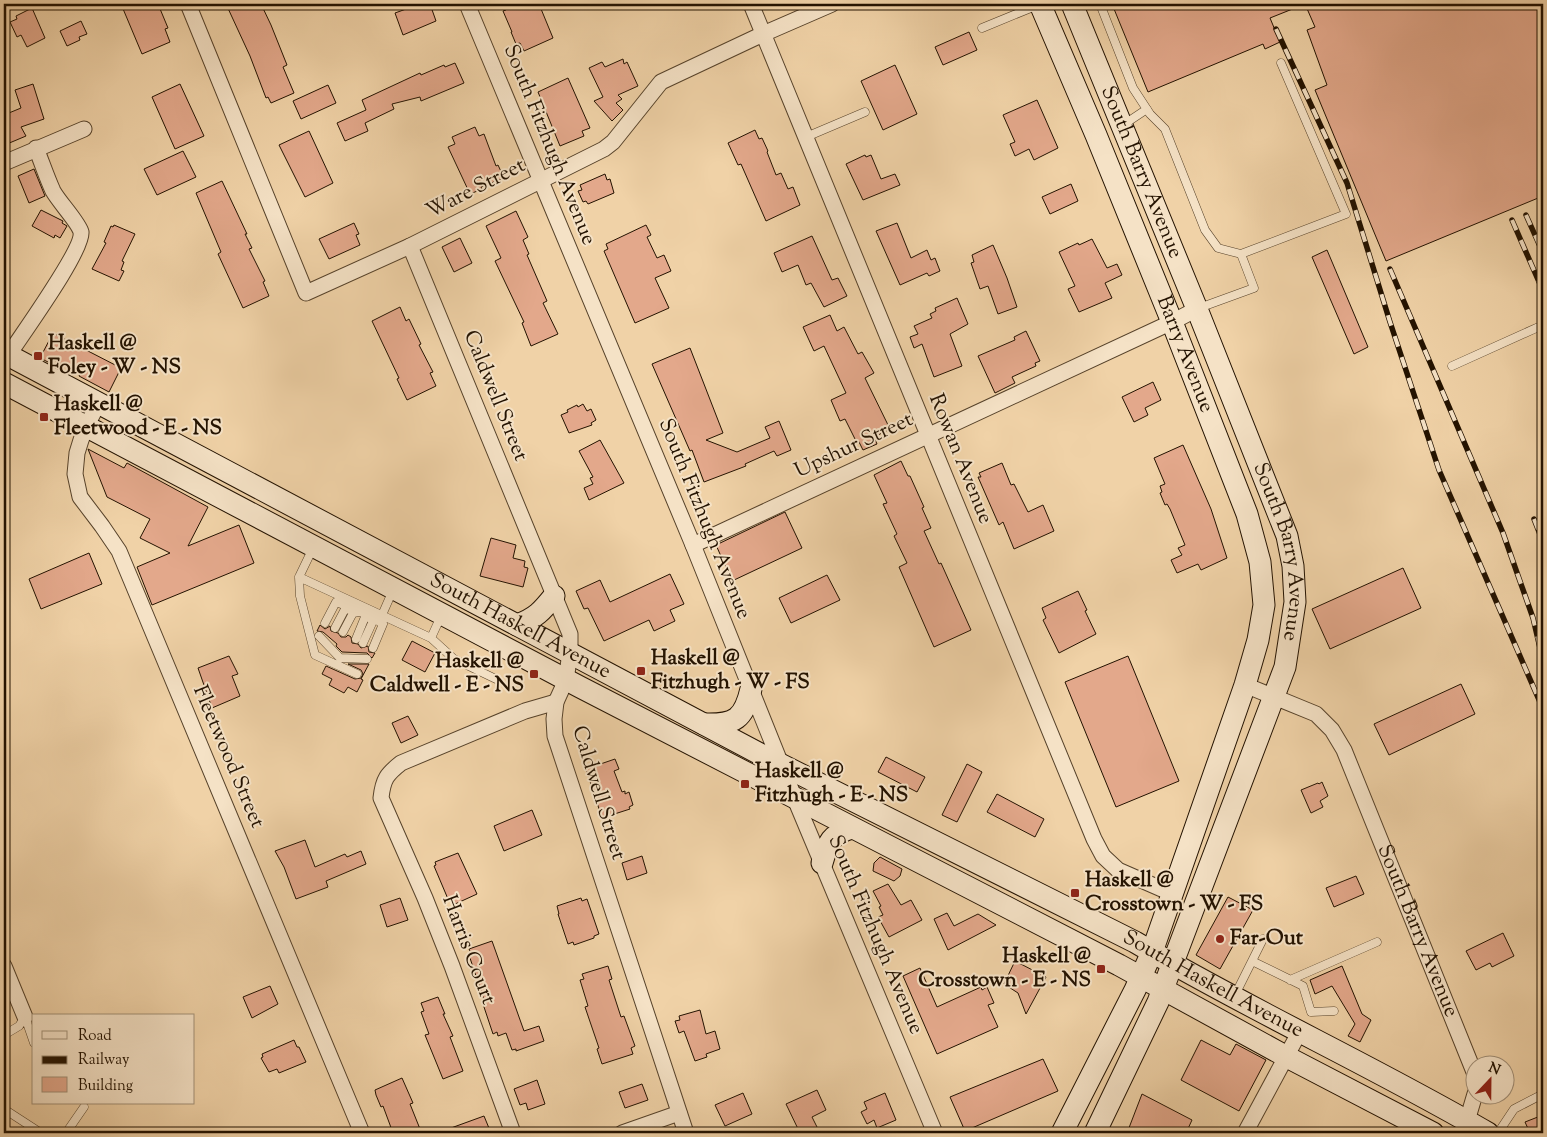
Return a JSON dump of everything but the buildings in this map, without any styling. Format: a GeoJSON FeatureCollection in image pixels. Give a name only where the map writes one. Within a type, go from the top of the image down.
{"type":"FeatureCollection","features":[{"type":"Feature","properties":{"kind":"main road","name":"Barry Avenue"},"geometry":{"type":"LineString","coordinates":[[1040,4],[1172,322],[1247,514],[1260,562],[1264,605],[1258,640],[1245,685],[1152,952],[1062,1133]]}},
{"type":"Feature","properties":{"kind":"main road","name":"South Barry Avenue"},"geometry":{"type":"LineString","coordinates":[[1072,4],[1197,308],[1287,536],[1293,566],[1295,602],[1285,667],[1274,696]]}},
{"type":"Feature","properties":{"kind":"main road"},"geometry":{"type":"LineString","coordinates":[[1096,135],[1123,125]]}},
{"type":"Feature","properties":{"kind":"main road","name":"South Haskell Avenue"},"geometry":{"type":"LineString","coordinates":[[5,357],[99,402],[704,724],[1152,952],[1234,997],[1306,1022],[1465,1127],[1488,1133]]}},
{"type":"Feature","properties":{"kind":"main road","name":"South Haskell Avenue"},"geometry":{"type":"LineString","coordinates":[[4,384],[566,680],[1141,977],[1433,1133]]}},
{"type":"Feature","properties":{"kind":"main road"},"geometry":{"type":"LineString","coordinates":[[517,625],[529,621],[539,614],[554,596]]}},
{"type":"Feature","properties":{"kind":"main road"},"geometry":{"type":"LineString","coordinates":[[704,724],[726,723],[738,719],[744,712],[751,689]]}},
{"type":"Feature","properties":{"kind":"main road"},"geometry":{"type":"LineString","coordinates":[[1095,1133],[1163,990],[1274,696]]}},
{"type":"Feature","properties":{"kind":"main road"},"geometry":{"type":"LineString","coordinates":[[822,863],[829,842],[834,836],[841,831],[852,828]]}},
{"type":"Feature","properties":{"kind":"street","name":"Ware Street"},"geometry":{"type":"LineString","coordinates":[[188,4],[306,292],[410,246],[604,149],[613,142],[661,82],[832,4]]}},
{"type":"Feature","properties":{"kind":"street","name":"South Fitzhugh Avenue"},"geometry":{"type":"LineString","coordinates":[[467,4],[692,545],[780,763],[935,1133]]}},
{"type":"Feature","properties":{"kind":"street","name":"Rowan Avenue"},"geometry":{"type":"LineString","coordinates":[[751,4],[1094,839],[1103,856],[1118,870],[1173,894]]}},
{"type":"Feature","properties":{"kind":"street"},"geometry":{"type":"LineString","coordinates":[[4,162],[84,129]]}},
{"type":"Feature","properties":{"kind":"street"},"geometry":{"type":"LineString","coordinates":[[5,357],[64,271],[80,243],[82,234],[80,226],[67,212],[54,192],[36,148]]}},
{"type":"Feature","properties":{"kind":"street","name":"Caldwell Street"},"geometry":{"type":"LineString","coordinates":[[410,246],[570,634],[570,653],[566,680],[556,702],[554,719],[558,747],[686,1133]]}},
{"type":"Feature","properties":{"kind":"street","name":"Upshur Street"},"geometry":{"type":"LineString","coordinates":[[692,545],[1172,322],[1197,308]]}},
{"type":"Feature","properties":{"kind":"street","name":"Fleetwood Street"},"geometry":{"type":"LineString","coordinates":[[99,402],[86,427],[77,453],[74,474],[80,497],[119,551],[362,1133]]}},
{"type":"Feature","properties":{"kind":"street"},"geometry":{"type":"LineString","coordinates":[[1245,685],[1274,696]]}},
{"type":"Feature","properties":{"kind":"street","name":"South Barry Avenue"},"geometry":{"type":"LineString","coordinates":[[1274,696],[1316,714],[1332,730],[1344,750],[1467,1054]]}},
{"type":"Feature","properties":{"kind":"street","name":"Harris Court"},"geometry":{"type":"LineString","coordinates":[[513,1133],[452,966],[425,898],[381,798],[382,784],[389,773],[401,763],[525,711],[556,702]]}},
{"type":"Feature","properties":{"kind":"street"},"geometry":{"type":"LineString","coordinates":[[4,966],[24,1017]]}},
{"type":"Feature","properties":{"kind":"street"},"geometry":{"type":"LineString","coordinates":[[1245,1133],[1306,1022]]}},
{"type":"Feature","properties":{"kind":"street"},"geometry":{"type":"LineString","coordinates":[[1465,1127],[1472,1104]]}},
{"type":"Feature","properties":{"kind":"street"},"geometry":{"type":"LineString","coordinates":[[622,1133],[679,1113]]}},
{"type":"Feature","properties":{"kind":"lane"},"geometry":{"type":"LineString","coordinates":[[982,28],[1040,4]]}},
{"type":"Feature","properties":{"kind":"lane"},"geometry":{"type":"LineString","coordinates":[[1100,4],[1133,88],[1147,109],[1165,129],[1205,230],[1218,248],[1241,254],[1346,214],[1281,63]]}},
{"type":"Feature","properties":{"kind":"lane"},"geometry":{"type":"LineString","coordinates":[[1123,125],[1147,109]]}},
{"type":"Feature","properties":{"kind":"lane"},"geometry":{"type":"LineString","coordinates":[[806,137],[865,112]]}},
{"type":"Feature","properties":{"kind":"lane"},"geometry":{"type":"LineString","coordinates":[[1197,308],[1254,288],[1241,254]]}},
{"type":"Feature","properties":{"kind":"lane"},"geometry":{"type":"LineString","coordinates":[[1452,366],[1543,325]]}},
{"type":"Feature","properties":{"kind":"lane"},"geometry":{"type":"LineString","coordinates":[[313,547],[300,576],[300,596],[315,655],[338,661],[358,674]]}},
{"type":"Feature","properties":{"kind":"lane"},"geometry":{"type":"LineString","coordinates":[[300,576],[364,610],[383,624],[373,648]]}},
{"type":"Feature","properties":{"kind":"lane"},"geometry":{"type":"LineString","coordinates":[[382,616],[393,589]]}},
{"type":"Feature","properties":{"kind":"lane"},"geometry":{"type":"LineString","coordinates":[[325,623],[336,602],[364,610],[431,638],[454,659],[498,680]]}},
{"type":"Feature","properties":{"kind":"lane"},"geometry":{"type":"LineString","coordinates":[[335,628],[345,609],[364,610],[373,621],[364,643]]}},
{"type":"Feature","properties":{"kind":"lane"},"geometry":{"type":"LineString","coordinates":[[343,632],[353,613],[364,610]]}},
{"type":"Feature","properties":{"kind":"lane"},"geometry":{"type":"LineString","coordinates":[[356,639],[366,618],[364,610]]}},
{"type":"Feature","properties":{"kind":"lane"},"geometry":{"type":"LineString","coordinates":[[431,638],[442,615]]}},
{"type":"Feature","properties":{"kind":"lane"},"geometry":{"type":"LineString","coordinates":[[319,636],[338,661]]}},
{"type":"Feature","properties":{"kind":"lane"},"geometry":{"type":"LineString","coordinates":[[328,640],[338,661]]}},
{"type":"Feature","properties":{"kind":"lane"},"geometry":{"type":"LineString","coordinates":[[337,644],[338,661]]}},
{"type":"Feature","properties":{"kind":"lane"},"geometry":{"type":"LineString","coordinates":[[338,661],[350,651]]}},
{"type":"Feature","properties":{"kind":"lane"},"geometry":{"type":"LineString","coordinates":[[338,661],[358,655]]}},
{"type":"Feature","properties":{"kind":"lane"},"geometry":{"type":"LineString","coordinates":[[338,661],[367,659]]}},
{"type":"Feature","properties":{"kind":"lane"},"geometry":{"type":"LineString","coordinates":[[1234,997],[1263,939]]}},
{"type":"Feature","properties":{"kind":"lane"},"geometry":{"type":"LineString","coordinates":[[1290,980],[1377,942]]}},
{"type":"Feature","properties":{"kind":"lane"},"geometry":{"type":"LineString","coordinates":[[1252,961],[1303,986],[1306,1022],[1334,1011]]}},
{"type":"Feature","properties":{"kind":"lane"},"geometry":{"type":"LineString","coordinates":[[4,1035],[19,1026],[24,1017]]}},
{"type":"Feature","properties":{"kind":"lane"},"geometry":{"type":"LineString","coordinates":[[24,1017],[32,1038]]}},
{"type":"Feature","properties":{"kind":"lane"},"geometry":{"type":"LineString","coordinates":[[1498,1133],[1514,1109],[1543,1094]]}},
{"type":"Feature","properties":{"kind":"lane"},"geometry":{"type":"LineString","coordinates":[[66,1133],[84,1107]]}},
{"type":"Feature","properties":{"kind":"lane"},"geometry":{"type":"LineString","coordinates":[[4,1109],[41,1133]]}},
{"type":"Feature","properties":{"kind":"railway"},"geometry":{"type":"LineString","coordinates":[[1276,29],[1347,183],[1439,470],[1543,709]]}},
{"type":"Feature","properties":{"kind":"railway"},"geometry":{"type":"LineString","coordinates":[[1526,215],[1543,253]]}},
{"type":"Feature","properties":{"kind":"railway"},"geometry":{"type":"LineString","coordinates":[[1512,220],[1543,291]]}},
{"type":"Feature","properties":{"kind":"railway"},"geometry":{"type":"LineString","coordinates":[[1390,269],[1503,533],[1533,618],[1543,661]]}},
{"type":"Feature","properties":{"kind":"railway"},"geometry":{"type":"LineString","coordinates":[[1534,519],[1543,542]]}},
{"type":"Feature","properties":{"kind":"place","name":"Haskell @ Foley - W - NS"},"geometry":{"type":"Point","coordinates":[38,356]}},
{"type":"Feature","properties":{"kind":"place","name":"Haskell @ Fleetwood - E - NS"},"geometry":{"type":"Point","coordinates":[44,417]}},
{"type":"Feature","properties":{"kind":"place","name":"Haskell @ Fitzhugh - W - FS"},"geometry":{"type":"Point","coordinates":[641,671]}},
{"type":"Feature","properties":{"kind":"place","name":"Haskell @ Caldwell - E - NS"},"geometry":{"type":"Point","coordinates":[534,674]}},
{"type":"Feature","properties":{"kind":"place","name":"Haskell @ Fitzhugh - E - NS"},"geometry":{"type":"Point","coordinates":[745,784]}},
{"type":"Feature","properties":{"kind":"place","name":"Haskell @ Crosstown - W - FS"},"geometry":{"type":"Point","coordinates":[1075,893]}},
{"type":"Feature","properties":{"kind":"place","name":"Far-Out"},"geometry":{"type":"Point","coordinates":[1220,939]}},
{"type":"Feature","properties":{"kind":"place","name":"Haskell @ Crosstown - E - NS"},"geometry":{"type":"Point","coordinates":[1101,969]}}]}
